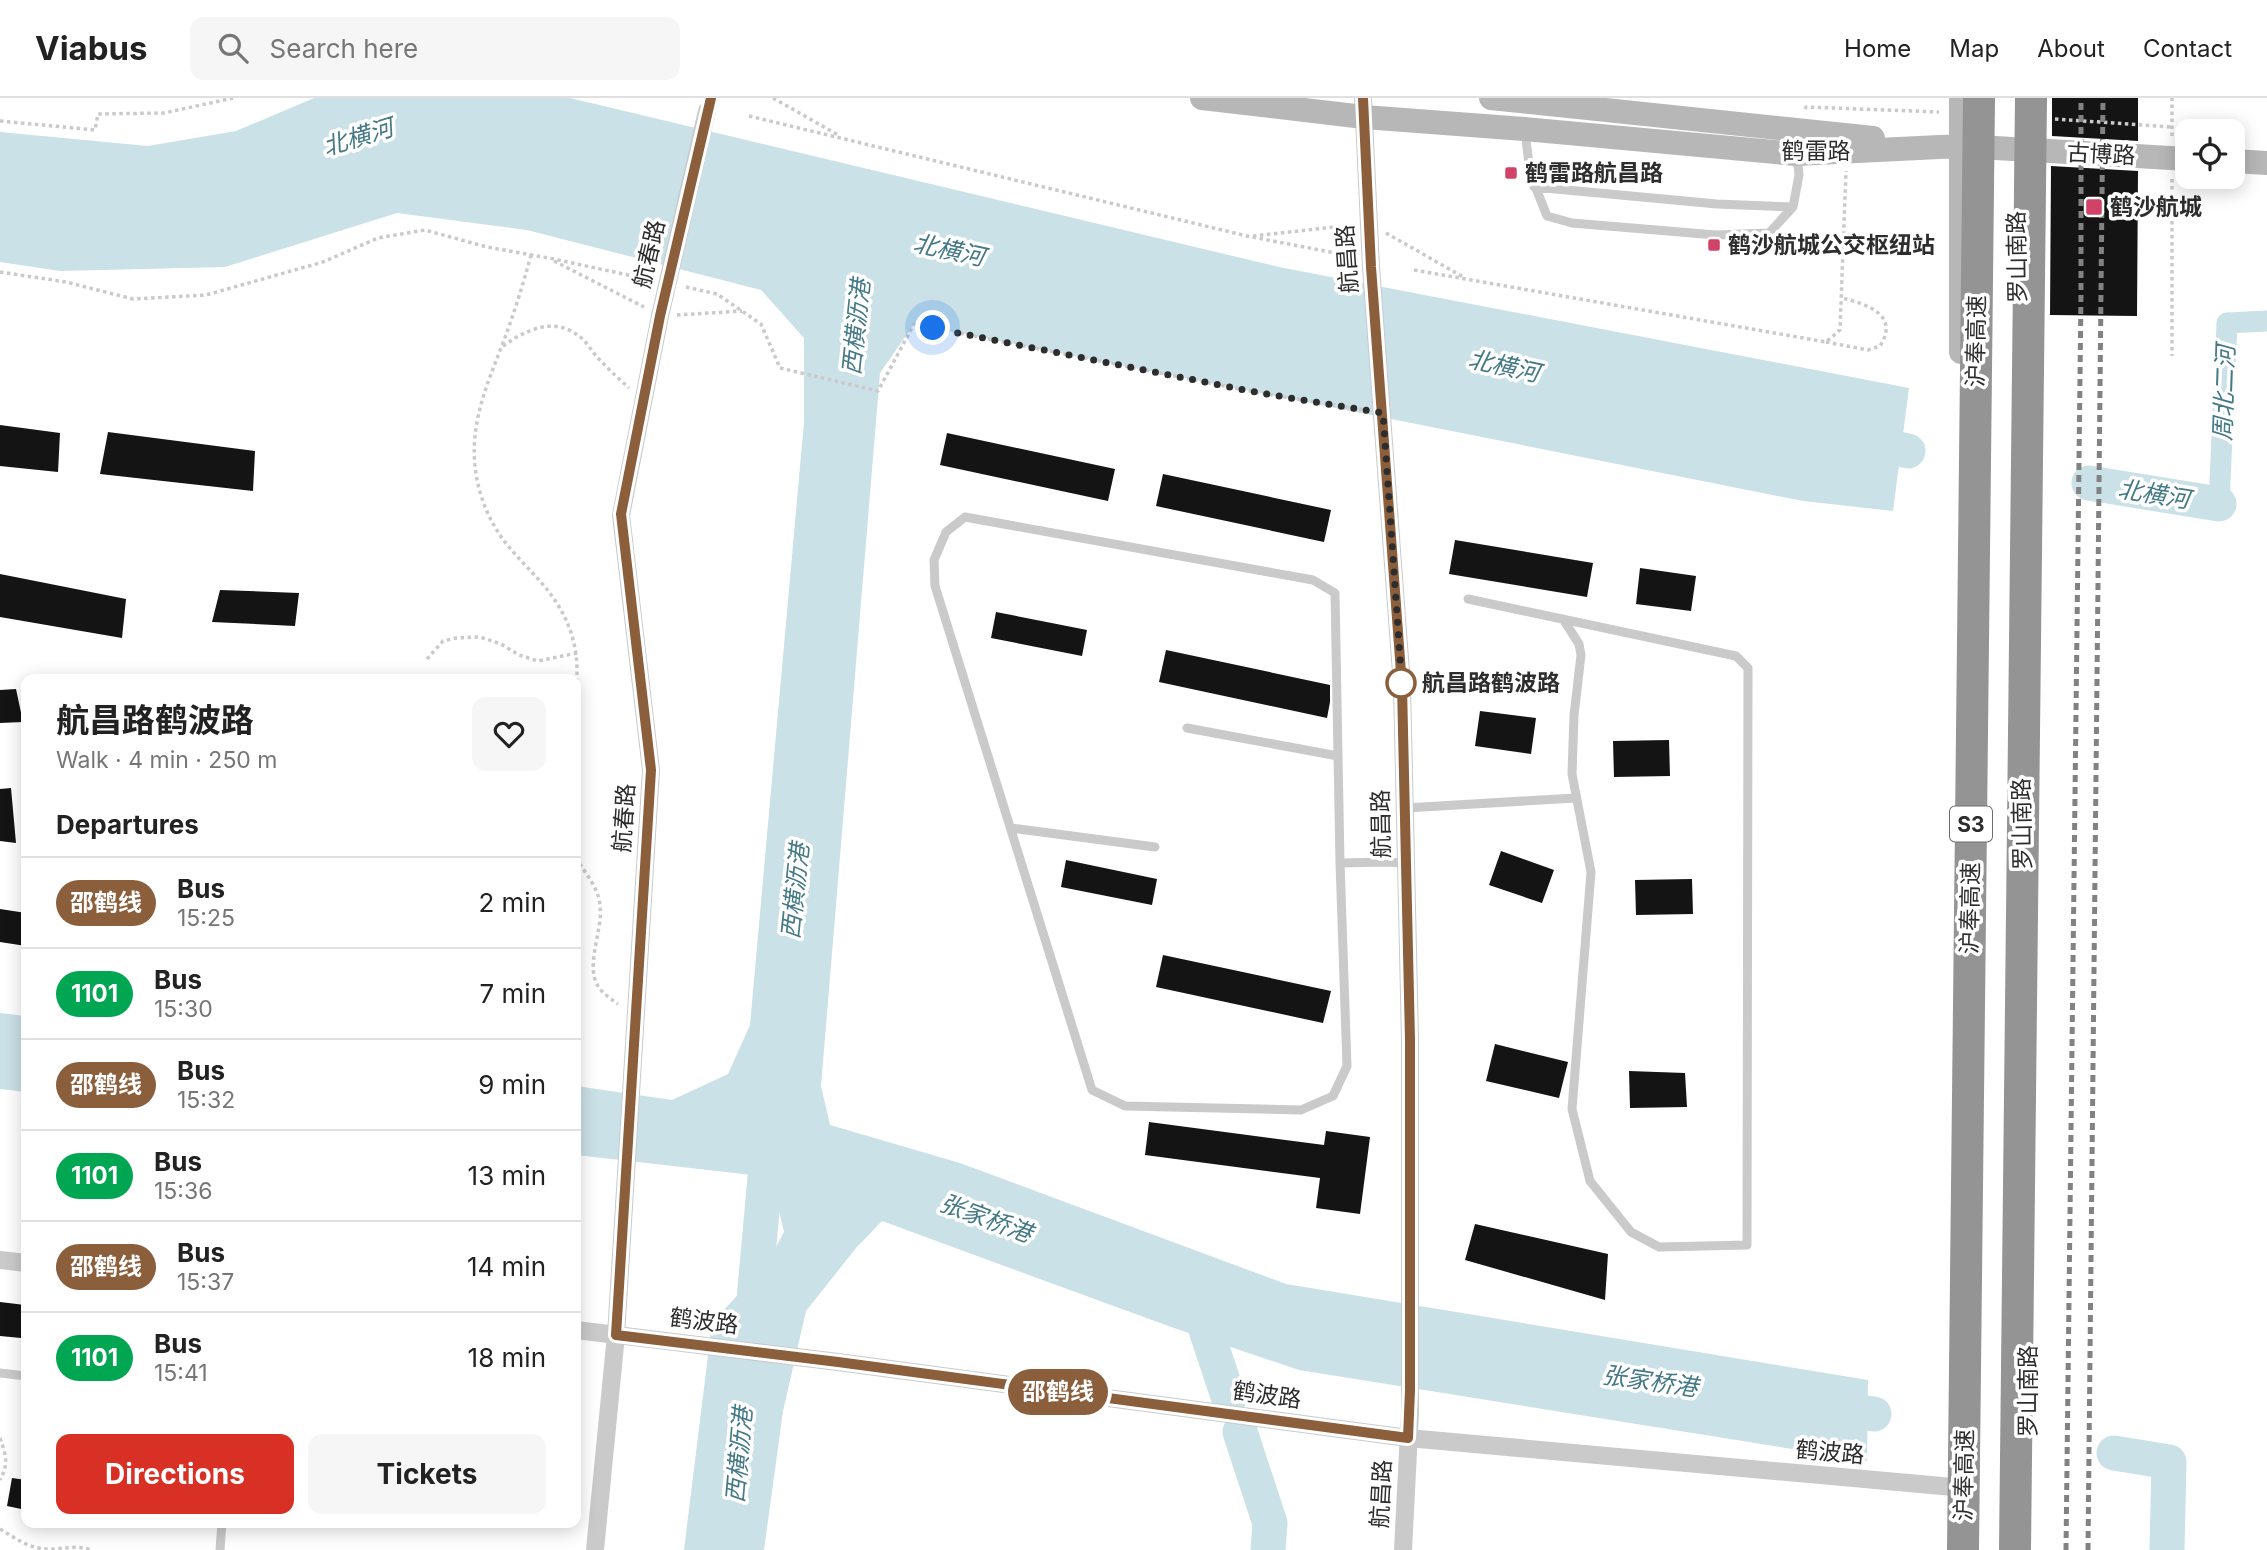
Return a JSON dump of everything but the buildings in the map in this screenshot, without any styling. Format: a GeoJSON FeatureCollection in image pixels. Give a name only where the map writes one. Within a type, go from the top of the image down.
{"type":"FeatureCollection","features":[{"type":"Feature","properties":{"kind":"highway","name":"沪奉高速"},"geometry":{"type":"LineString","coordinates":[[1963,1550],[1979,98]]}},
{"type":"Feature","properties":{"kind":"highway","name":"S3"},"geometry":{"type":"LineString","coordinates":[[2015,1550],[2031,98]]}},
{"type":"Feature","properties":{"kind":"highway"},"geometry":{"type":"LineString","coordinates":[[1941,1550],[1965,1370]]}},
{"type":"Feature","properties":{"kind":"highway"},"geometry":{"type":"LineString","coordinates":[[2017,1370],[2036,1550]]}},
{"type":"Feature","properties":{"kind":"main road","name":"鹤雷路"},"geometry":{"type":"LineString","coordinates":[[1202,98],[1363,107],[1524,129],[1795,143],[1960,146]]}},
{"type":"Feature","properties":{"kind":"main road","name":"鹤雷路"},"geometry":{"type":"LineString","coordinates":[[1491,98],[1847,152],[1960,146]]}},
{"type":"Feature","properties":{"kind":"main road"},"geometry":{"type":"LineString","coordinates":[[1952,1550],[1961,98]]}},
{"type":"Feature","properties":{"kind":"main road","name":"罗山南路"},"geometry":{"type":"LineString","coordinates":[[2015,98],[2029,1406],[2027,1550]]}},
{"type":"Feature","properties":{"kind":"main road","name":"古博路"},"geometry":{"type":"LineString","coordinates":[[1960,146],[2175,158]]}},
{"type":"Feature","properties":{"kind":"main road"},"geometry":{"type":"LineString","coordinates":[[2245,162],[2267,163]]}},
{"type":"Feature","properties":{"kind":"street","name":"航春路"},"geometry":{"type":"LineString","coordinates":[[595,1550],[616,1335],[651,770],[621,514],[660,316],[709,105]]}},
{"type":"Feature","properties":{"kind":"street","name":"航昌路"},"geometry":{"type":"LineString","coordinates":[[1363,107],[1371,267],[1402,686],[1410,1040],[1410,1338],[1403,1550]]}},
{"type":"Feature","properties":{"kind":"street"},"geometry":{"type":"LineString","coordinates":[[0,1260],[21,1262]]}},
{"type":"Feature","properties":{"kind":"street","name":"鹤波路"},"geometry":{"type":"LineString","coordinates":[[581,1331],[1408,1438],[1953,1487]]}},
{"type":"Feature","properties":{"kind":"lane"},"geometry":{"type":"LineString","coordinates":[[1524,129],[1530,173],[1547,216],[1572,223],[1716,235],[1769,233],[1793,207],[1799,176],[1795,143]]}},
{"type":"Feature","properties":{"kind":"lane"},"geometry":{"type":"LineString","coordinates":[[1534,187],[1717,204],[1793,207]]}},
{"type":"Feature","properties":{"kind":"lane"},"geometry":{"type":"LineString","coordinates":[[965,517],[1313,580],[1335,593],[1347,1066],[1333,1096],[1301,1110],[1125,1106],[1092,1090],[1011,828],[935,586],[934,560],[946,532],[965,517]]}},
{"type":"Feature","properties":{"kind":"lane"},"geometry":{"type":"LineString","coordinates":[[1468,599],[1563,619],[1736,656],[1748,668],[1747,1245],[1659,1247],[1631,1232],[1590,1181],[1572,1109],[1591,872],[1572,774],[1573,727],[1581,655],[1579,644],[1563,619]]}},
{"type":"Feature","properties":{"kind":"lane"},"geometry":{"type":"LineString","coordinates":[[1186,728],[1338,755]]}},
{"type":"Feature","properties":{"kind":"lane"},"geometry":{"type":"LineString","coordinates":[[1405,808],[1575,798]]}},
{"type":"Feature","properties":{"kind":"lane"},"geometry":{"type":"LineString","coordinates":[[1011,828],[1155,847]]}},
{"type":"Feature","properties":{"kind":"lane"},"geometry":{"type":"LineString","coordinates":[[1340,863],[1406,863]]}},
{"type":"Feature","properties":{"kind":"lane"},"geometry":{"type":"LineString","coordinates":[[0,1373],[21,1375]]}},
{"type":"Feature","properties":{"kind":"lane"},"geometry":{"type":"LineString","coordinates":[[220,1550],[222,1528]]}},
{"type":"Feature","properties":{"kind":"path"},"geometry":{"type":"LineString","coordinates":[[0,121],[95,130],[98,114],[164,113],[233,98]]}},
{"type":"Feature","properties":{"kind":"path"},"geometry":{"type":"LineString","coordinates":[[773,98],[845,139]]}},
{"type":"Feature","properties":{"kind":"path"},"geometry":{"type":"LineString","coordinates":[[2172,98],[2175,120]]}},
{"type":"Feature","properties":{"kind":"path"},"geometry":{"type":"LineString","coordinates":[[749,116],[1247,236],[1346,254]]}},
{"type":"Feature","properties":{"kind":"path"},"geometry":{"type":"LineString","coordinates":[[1826,342],[1840,330],[1847,152]]}},
{"type":"Feature","properties":{"kind":"path"},"geometry":{"type":"LineString","coordinates":[[2172,356],[2179,189]]}},
{"type":"Feature","properties":{"kind":"path"},"geometry":{"type":"LineString","coordinates":[[1247,236],[1369,224],[1467,279]]}},
{"type":"Feature","properties":{"kind":"path"},"geometry":{"type":"LineString","coordinates":[[0,272],[66,282],[133,299],[206,295],[323,262],[378,238],[425,230],[487,247],[655,281]]}},
{"type":"Feature","properties":{"kind":"path"},"geometry":{"type":"LineString","coordinates":[[531,255],[487,381],[475,432],[475,468],[495,528],[512,551],[540,580],[568,622],[577,653],[577,674]]}},
{"type":"Feature","properties":{"kind":"path"},"geometry":{"type":"LineString","coordinates":[[549,258],[660,316],[742,311]]}},
{"type":"Feature","properties":{"kind":"path"},"geometry":{"type":"LineString","coordinates":[[1414,270],[1868,349],[1880,346],[1886,337],[1887,325],[1882,315],[1858,302],[1842,298]]}},
{"type":"Feature","properties":{"kind":"path"},"geometry":{"type":"LineString","coordinates":[[680,286],[717,294],[761,324],[780,368],[878,391],[914,324],[1260,393],[1383,413]]}},
{"type":"Feature","properties":{"kind":"path"},"geometry":{"type":"LineString","coordinates":[[501,347],[523,332],[546,326],[567,328],[582,337],[595,355],[643,402]]}},
{"type":"Feature","properties":{"kind":"path"},"geometry":{"type":"LineString","coordinates":[[427,659],[443,641],[480,637],[501,643],[519,655],[538,661],[577,653]]}},
{"type":"Feature","properties":{"kind":"path"},"geometry":{"type":"LineString","coordinates":[[581,866],[596,890],[600,904],[593,976],[598,988],[636,1019]]}},
{"type":"Feature","properties":{"kind":"path"},"geometry":{"type":"LineString","coordinates":[[0,1438],[5,1452],[6,1468],[0,1480]]}},
{"type":"Feature","properties":{"kind":"path"},"geometry":{"type":"LineString","coordinates":[[0,1529],[30,1547],[91,1550]]}},
{"type":"Feature","properties":{"kind":"water"},"geometry":{"type":"Polygon","coordinates":[[[314,98],[570,98],[1279,267],[1909,388],[1893,511],[1803,501],[914,324],[880,373],[821,1086],[830,1125],[960,1163],[1286,1284],[1868,1380],[1867,1461],[1299,1370],[1171,1327],[882,1221],[856,1248],[806,1311],[783,1411],[764,1550],[684,1550],[712,1323],[768,1262],[784,1232],[775,1194],[761,1176],[581,1156],[581,1087],[672,1100],[728,1074],[750,1025],[804,422],[804,338],[761,290],[527,230],[397,213],[225,267],[60,271],[0,262],[0,132],[148,146],[236,131],[314,98]]]}},
{"type":"Feature","properties":{"kind":"water"},"geometry":{"type":"Polygon","coordinates":[[[0,1013],[21,1015],[21,1091],[0,1089],[0,1013]]]}},
{"type":"Feature","properties":{"kind":"waterway","name":"周北二河"},"geometry":{"type":"LineString","coordinates":[[2219,504],[2227,323],[2267,321]]}},
{"type":"Feature","properties":{"kind":"waterway","name":"北横河"},"geometry":{"type":"LineString","coordinates":[[1854,439],[1908,451]]}},
{"type":"Feature","properties":{"kind":"waterway","name":"北横河"},"geometry":{"type":"LineString","coordinates":[[2089,483],[2219,504]]}},
{"type":"Feature","properties":{"kind":"waterway","name":"西横沥港"},"geometry":{"type":"LineString","coordinates":[[752,1322],[769,1133]]}},
{"type":"Feature","properties":{"kind":"waterway"},"geometry":{"type":"LineString","coordinates":[[1194,1294],[1229,1399]]}},
{"type":"Feature","properties":{"kind":"waterway","name":"张家桥港"},"geometry":{"type":"LineString","coordinates":[[1821,1407],[1874,1414]]}},
{"type":"Feature","properties":{"kind":"waterway"},"geometry":{"type":"LineString","coordinates":[[1240,1432],[1270,1523],[1268,1550]]}},
{"type":"Feature","properties":{"kind":"waterway"},"geometry":{"type":"LineString","coordinates":[[2114,1453],[2169,1462],[2167,1550]]}},
{"type":"Feature","properties":{"kind":"railway"},"geometry":{"type":"LineString","coordinates":[[2066,1550],[2081,98]]}},
{"type":"Feature","properties":{"kind":"railway"},"geometry":{"type":"LineString","coordinates":[[2088,1550],[2103,98]]}},
{"type":"Feature","properties":{"kind":"bus line","name":"邵鹤线"},"geometry":{"type":"LineString","coordinates":[[711,98],[660,316],[621,514],[651,770],[616,1335],[1408,1438],[1410,1040],[1402,686],[1371,267],[1363,98]]}},
{"type":"Feature","properties":{"kind":"place","name":"鹤雷路航昌路"},"geometry":{"type":"Point","coordinates":[1511,173]}},
{"type":"Feature","properties":{"kind":"place","name":"鹤沙航城"},"geometry":{"type":"Point","coordinates":[2094,207]}},
{"type":"Feature","properties":{"kind":"place","name":"鹤沙航城公交枢纽站"},"geometry":{"type":"Point","coordinates":[1714,245]}},
{"type":"Feature","properties":{"kind":"place","name":"航昌路鹤波路"},"geometry":{"type":"Point","coordinates":[1401,683]}},
{"type":"Feature","properties":{"kind":"route"},"geometry":{"type":"LineString","coordinates":[[933,328],[1260,393],[1383,413],[1402,686],[1401,683]]}}]}
